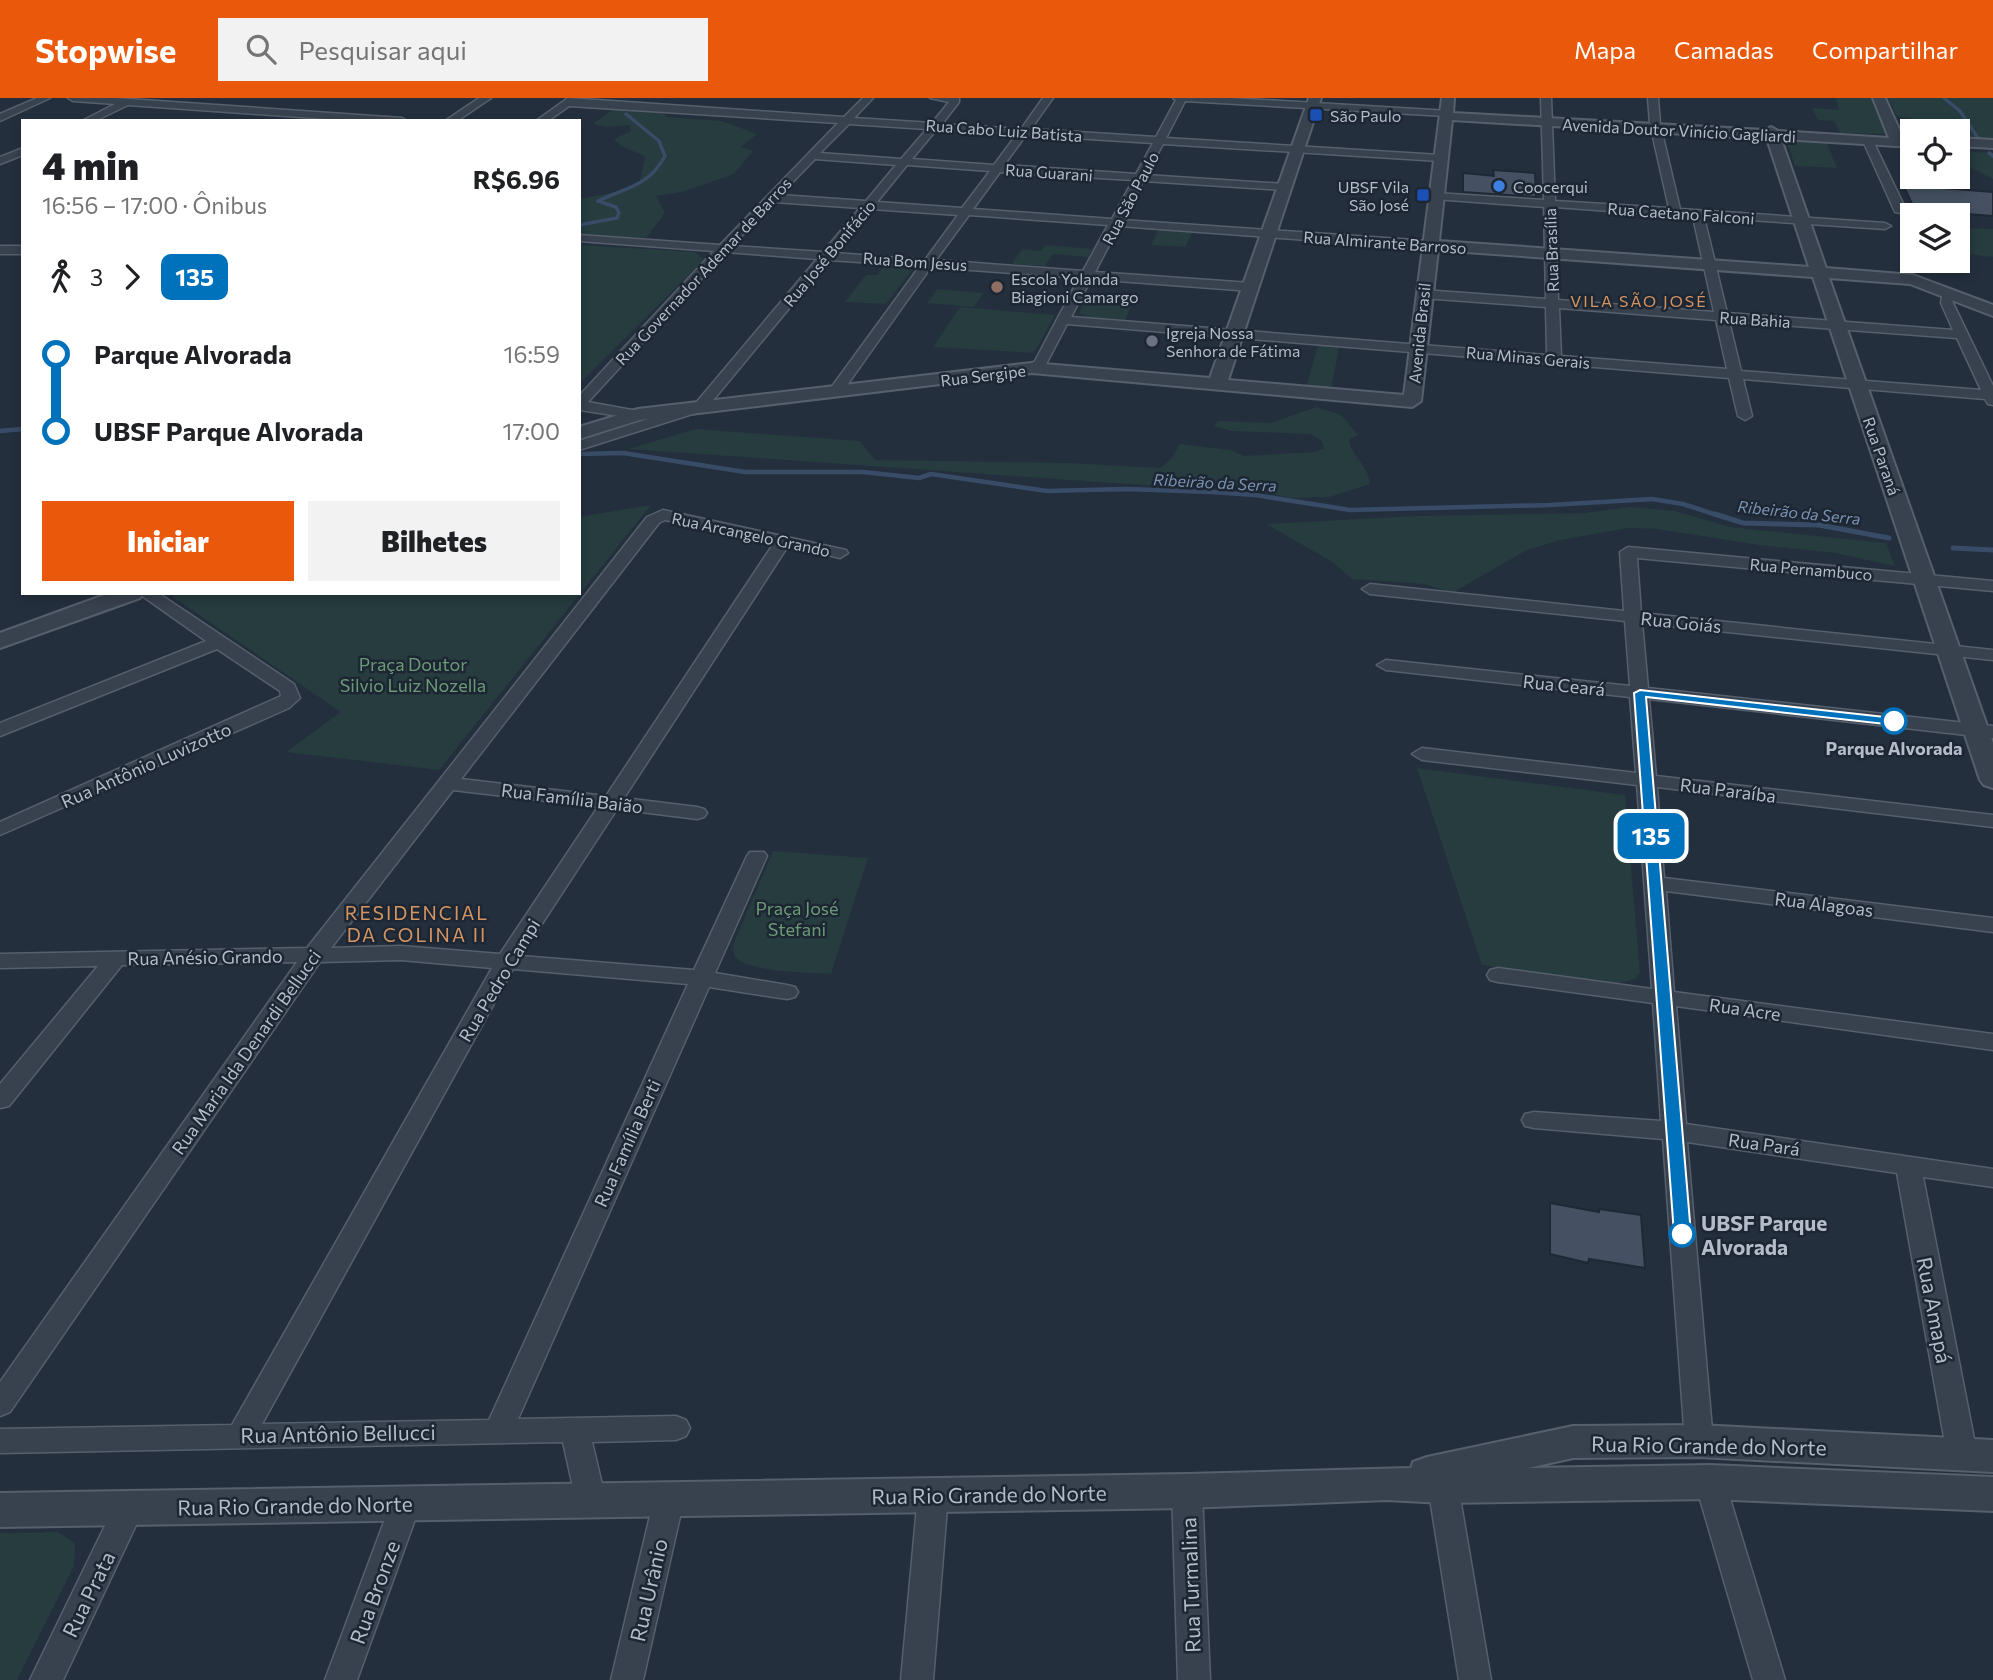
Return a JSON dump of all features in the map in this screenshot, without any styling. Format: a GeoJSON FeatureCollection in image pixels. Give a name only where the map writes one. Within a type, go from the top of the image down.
{"type":"FeatureCollection","features":[{"type":"Feature","properties":{"kind":"street"},"geometry":{"type":"LineString","coordinates":[[0,118],[45,98]]}},
{"type":"Feature","properties":{"kind":"street"},"geometry":{"type":"LineString","coordinates":[[73,98],[131,100],[353,119]]}},
{"type":"Feature","properties":{"kind":"street"},"geometry":{"type":"LineString","coordinates":[[185,116],[221,98]]}},
{"type":"Feature","properties":{"kind":"street"},"geometry":{"type":"LineString","coordinates":[[453,119],[486,98]]}},
{"type":"Feature","properties":{"kind":"street","name":"Rua Governador Ademar de Barros"},"geometry":{"type":"LineString","coordinates":[[638,415],[585,407],[581,402],[723,247],[868,98]]}},
{"type":"Feature","properties":{"kind":"street"},"geometry":{"type":"LineString","coordinates":[[935,98],[956,100]]}},
{"type":"Feature","properties":{"kind":"street"},"geometry":{"type":"LineString","coordinates":[[835,392],[1048,98]]}},
{"type":"Feature","properties":{"kind":"street"},"geometry":{"type":"LineString","coordinates":[[1181,98],[1443,110]]}},
{"type":"Feature","properties":{"kind":"street","name":"Rua São Paulo"},"geometry":{"type":"LineString","coordinates":[[1032,368],[1040,363],[1090,274],[1181,98]]}},
{"type":"Feature","properties":{"kind":"street","name":"Rua Brasília"},"geometry":{"type":"LineString","coordinates":[[1546,98],[1554,359]]}},
{"type":"Feature","properties":{"kind":"street"},"geometry":{"type":"LineString","coordinates":[[1653,98],[1656,126],[1675,212]]}},
{"type":"Feature","properties":{"kind":"street"},"geometry":{"type":"LineString","coordinates":[[1879,98],[1894,140]]}},
{"type":"Feature","properties":{"kind":"street"},"geometry":{"type":"LineString","coordinates":[[90,119],[131,100]]}},
{"type":"Feature","properties":{"kind":"street"},"geometry":{"type":"LineString","coordinates":[[544,119],[571,100]]}},
{"type":"Feature","properties":{"kind":"street","name":"Rua Cabo Luiz Batista"},"geometry":{"type":"LineString","coordinates":[[571,100],[1440,158]]}},
{"type":"Feature","properties":{"kind":"street","name":"Rua José Bonifácio"},"geometry":{"type":"LineString","coordinates":[[700,407],[956,100]]}},
{"type":"Feature","properties":{"kind":"street"},"geometry":{"type":"LineString","coordinates":[[1217,385],[1313,102]]}},
{"type":"Feature","properties":{"kind":"street"},"geometry":{"type":"LineString","coordinates":[[276,119],[304,103]]}},
{"type":"Feature","properties":{"kind":"street","name":"Avenida Doutor Vinício Gagliardi"},"geometry":{"type":"LineString","coordinates":[[1443,110],[1547,120],[1900,140]]}},
{"type":"Feature","properties":{"kind":"street","name":"Avenida Brasil"},"geometry":{"type":"LineString","coordinates":[[1412,401],[1440,158],[1443,110]]}},
{"type":"Feature","properties":{"kind":"street","name":"Rua Paraná"},"geometry":{"type":"LineString","coordinates":[[1772,133],[1924,580],[1949,650],[1984,731],[1993,780]]}},
{"type":"Feature","properties":{"kind":"street"},"geometry":{"type":"LineString","coordinates":[[1871,139],[1900,210]]}},
{"type":"Feature","properties":{"kind":"street"},"geometry":{"type":"LineString","coordinates":[[1970,145],[1993,146]]}},
{"type":"Feature","properties":{"kind":"street"},"geometry":{"type":"LineString","coordinates":[[4,165],[21,152]]}},
{"type":"Feature","properties":{"kind":"street","name":"Rua Guarani"},"geometry":{"type":"LineString","coordinates":[[812,156],[1285,187]]}},
{"type":"Feature","properties":{"kind":"street","name":"Rua Caetano Falconi"},"geometry":{"type":"LineString","coordinates":[[1435,196],[1885,226]]}},
{"type":"Feature","properties":{"kind":"street","name":"Rua Almirante Barroso"},"geometry":{"type":"LineString","coordinates":[[771,198],[1906,279],[1993,311]]}},
{"type":"Feature","properties":{"kind":"street"},"geometry":{"type":"LineString","coordinates":[[1698,214],[1745,416]]}},
{"type":"Feature","properties":{"kind":"street","name":"Rua Bom Jesus"},"geometry":{"type":"LineString","coordinates":[[581,238],[828,254],[1251,287]]}},
{"type":"Feature","properties":{"kind":"street"},"geometry":{"type":"LineString","coordinates":[[0,250],[21,250]]}},
{"type":"Feature","properties":{"kind":"street","name":"Rua Bahia"},"geometry":{"type":"LineString","coordinates":[[1423,294],[1961,334]]}},
{"type":"Feature","properties":{"kind":"street"},"geometry":{"type":"LineString","coordinates":[[1947,294],[1947,303],[1992,397]]}},
{"type":"Feature","properties":{"kind":"street","name":"Rua Minas Gerais"},"geometry":{"type":"LineString","coordinates":[[1064,320],[1992,397]]}},
{"type":"Feature","properties":{"kind":"street","name":"Rua Sergipe"},"geometry":{"type":"LineString","coordinates":[[581,442],[638,415],[1032,368],[1412,401]]}},
{"type":"Feature","properties":{"kind":"street"},"geometry":{"type":"LineString","coordinates":[[581,442],[700,407]]}},
{"type":"Feature","properties":{"kind":"street","name":"Rua Arcangelo Grando"},"geometry":{"type":"LineString","coordinates":[[663,516],[675,516],[840,553]]}},
{"type":"Feature","properties":{"kind":"street","name":"Rua Maria Ida Denardi Bellucci"},"geometry":{"type":"LineString","coordinates":[[0,1404],[314,954],[653,520],[663,516]]}},
{"type":"Feature","properties":{"kind":"street","name":"Rua Pedro Campi"},"geometry":{"type":"LineString","coordinates":[[241,1435],[507,961],[784,540]]}},
{"type":"Feature","properties":{"kind":"street","name":"Rua Pernambuco"},"geometry":{"type":"LineString","coordinates":[[1634,617],[1628,552],[1993,586]]}},
{"type":"Feature","properties":{"kind":"street","name":"Rua Goiás"},"geometry":{"type":"LineString","coordinates":[[1370,590],[1993,654]]}},
{"type":"Feature","properties":{"kind":"street"},"geometry":{"type":"LineString","coordinates":[[0,623],[80,595]]}},
{"type":"Feature","properties":{"kind":"street"},"geometry":{"type":"LineString","coordinates":[[0,641],[126,595]]}},
{"type":"Feature","properties":{"kind":"street"},"geometry":{"type":"LineString","coordinates":[[149,595],[218,642]]}},
{"type":"Feature","properties":{"kind":"street"},"geometry":{"type":"LineString","coordinates":[[1634,617],[1699,1441]]}},
{"type":"Feature","properties":{"kind":"street"},"geometry":{"type":"LineString","coordinates":[[0,730],[218,642]]}},
{"type":"Feature","properties":{"kind":"street","name":"Rua Antônio Luvizotto"},"geometry":{"type":"LineString","coordinates":[[0,829],[283,704],[290,698],[288,688],[218,642]]}},
{"type":"Feature","properties":{"kind":"street","name":"Rua Ceará"},"geometry":{"type":"LineString","coordinates":[[1386,666],[1984,731]]}},
{"type":"Feature","properties":{"kind":"street","name":"Rua Paraíba"},"geometry":{"type":"LineString","coordinates":[[1422,754],[1993,821]]}},
{"type":"Feature","properties":{"kind":"street","name":"Rua Família Baião"},"geometry":{"type":"LineString","coordinates":[[447,783],[697,813]]}},
{"type":"Feature","properties":{"kind":"street","name":"Rua Família Berti"},"geometry":{"type":"LineString","coordinates":[[499,1430],[757,856]]}},
{"type":"Feature","properties":{"kind":"street","name":"Rua Alagoas"},"geometry":{"type":"LineString","coordinates":[[1654,883],[1993,925]]}},
{"type":"Feature","properties":{"kind":"street","name":"Rua Anésio Grando"},"geometry":{"type":"LineString","coordinates":[[0,961],[401,953],[700,978],[787,992]]}},
{"type":"Feature","properties":{"kind":"street"},"geometry":{"type":"LineString","coordinates":[[0,1100],[116,959]]}},
{"type":"Feature","properties":{"kind":"street","name":"Rua Acre"},"geometry":{"type":"LineString","coordinates":[[1498,975],[1993,1042]]}},
{"type":"Feature","properties":{"kind":"street","name":"Rua Pará"},"geometry":{"type":"LineString","coordinates":[[1534,1120],[1674,1131],[1993,1178]]}},
{"type":"Feature","properties":{"kind":"street","name":"Rua Amapá"},"geometry":{"type":"LineString","coordinates":[[1908,1165],[1978,1455]]}},
{"type":"Feature","properties":{"kind":"street","name":"Rua Antônio Bellucci"},"geometry":{"type":"LineString","coordinates":[[0,1441],[676,1427]]}},
{"type":"Feature","properties":{"kind":"street"},"geometry":{"type":"LineString","coordinates":[[575,1429],[591,1500]]}},
{"type":"Feature","properties":{"kind":"street","name":"Rua Rio Grande do Norte"},"geometry":{"type":"LineString","coordinates":[[1387,1483],[1573,1442],[1699,1441],[1978,1455]]}},
{"type":"Feature","properties":{"kind":"street"},"geometry":{"type":"LineString","coordinates":[[1710,1482],[1769,1680]]}},
{"type":"Feature","properties":{"kind":"street","name":"Rua Rio Grande do Norte"},"geometry":{"type":"LineString","coordinates":[[0,1510],[933,1495],[1387,1483],[1443,1486],[1710,1482],[1993,1494]]}},
{"type":"Feature","properties":{"kind":"street"},"geometry":{"type":"LineString","coordinates":[[1443,1486],[1475,1680]]}},
{"type":"Feature","properties":{"kind":"street","name":"Rua Turmalina"},"geometry":{"type":"LineString","coordinates":[[1187,1490],[1194,1680]]}},
{"type":"Feature","properties":{"kind":"street"},"geometry":{"type":"LineString","coordinates":[[917,1680],[933,1495]]}},
{"type":"Feature","properties":{"kind":"street","name":"Rua Urânio"},"geometry":{"type":"LineString","coordinates":[[627,1680],[669,1499]]}},
{"type":"Feature","properties":{"kind":"street","name":"Rua Bronze"},"geometry":{"type":"LineString","coordinates":[[341,1680],[406,1503]]}},
{"type":"Feature","properties":{"kind":"street","name":"Rua Prata"},"geometry":{"type":"LineString","coordinates":[[46,1680],[129,1508]]}},
{"type":"Feature","properties":{"kind":"green space"},"geometry":{"type":"Polygon","coordinates":[[[1836,98],[1873,98],[1888,134],[1840,133],[1834,121],[1818,120],[1812,108],[1839,110],[1836,98]]]}},
{"type":"Feature","properties":{"kind":"green space"},"geometry":{"type":"Polygon","coordinates":[[[1888,98],[1993,98],[1993,140],[1970,139],[1970,119],[1915,119],[1897,116],[1888,98]]]}},
{"type":"Feature","properties":{"kind":"green space"},"geometry":{"type":"Polygon","coordinates":[[[615,108],[661,111],[667,117],[722,121],[757,134],[741,147],[753,151],[734,174],[682,192],[656,196],[665,213],[646,238],[581,234],[581,199],[623,191],[640,181],[645,156],[621,146],[614,139],[631,131],[629,125],[605,127],[593,124],[615,108]]]}},
{"type":"Feature","properties":{"kind":"green space"},"geometry":{"type":"Polygon","coordinates":[[[1793,139],[1826,141],[1837,168],[1795,166],[1787,142],[1793,139]]]}},
{"type":"Feature","properties":{"kind":"green space"},"geometry":{"type":"Polygon","coordinates":[[[1970,152],[1993,153],[1993,179],[1970,167],[1970,152]]]}},
{"type":"Feature","properties":{"kind":"green space"},"geometry":{"type":"Polygon","coordinates":[[[1970,228],[1993,229],[1993,257],[1970,254],[1970,228]]]}},
{"type":"Feature","properties":{"kind":"green space"},"geometry":{"type":"Polygon","coordinates":[[[1159,229],[1193,231],[1185,247],[1151,245],[1159,229]]]}},
{"type":"Feature","properties":{"kind":"green space"},"geometry":{"type":"Polygon","coordinates":[[[581,245],[696,252],[704,260],[581,382],[581,245]]]}},
{"type":"Feature","properties":{"kind":"green space"},"geometry":{"type":"Polygon","coordinates":[[[1045,245],[1092,249],[1088,257],[1053,254],[1045,266],[1012,264],[1022,249],[1041,251],[1045,245]]]}},
{"type":"Feature","properties":{"kind":"green space"},"geometry":{"type":"Polygon","coordinates":[[[887,262],[917,264],[886,304],[845,302],[866,275],[877,275],[887,262]]]}},
{"type":"Feature","properties":{"kind":"green space"},"geometry":{"type":"Polygon","coordinates":[[[937,289],[983,293],[974,307],[927,303],[937,289]]]}},
{"type":"Feature","properties":{"kind":"green space"},"geometry":{"type":"Polygon","coordinates":[[[1084,302],[1131,306],[1125,320],[1089,317],[1079,313],[1084,302]]]}},
{"type":"Feature","properties":{"kind":"green space"},"geometry":{"type":"Polygon","coordinates":[[[960,307],[1055,315],[1034,353],[933,347],[960,307]]]}},
{"type":"Feature","properties":{"kind":"green space"},"geometry":{"type":"Polygon","coordinates":[[[1318,345],[1339,347],[1331,390],[1306,388],[1318,345]]]}},
{"type":"Feature","properties":{"kind":"green space"},"geometry":{"type":"Polygon","coordinates":[[[1316,407],[1341,415],[1358,435],[1349,439],[1350,445],[1366,471],[1370,484],[1329,497],[1293,498],[1210,483],[1200,489],[628,449],[696,429],[860,441],[875,460],[1069,463],[1160,468],[1171,459],[1180,444],[1231,450],[1244,456],[1315,452],[1324,448],[1319,439],[1310,434],[1231,431],[1214,426],[1218,421],[1271,423],[1316,407]]]}},
{"type":"Feature","properties":{"kind":"green space","name":"Praça Doutor Silvio Luiz Nozella"},"geometry":{"type":"Polygon","coordinates":[[[651,505],[581,592],[581,517],[651,505]]]}},
{"type":"Feature","properties":{"kind":"green space"},"geometry":{"type":"Polygon","coordinates":[[[1631,507],[1675,511],[1730,527],[1886,543],[1895,566],[1835,553],[1657,529],[1628,528],[1560,540],[1527,550],[1452,593],[1424,584],[1352,579],[1331,561],[1266,524],[1419,516],[1584,513],[1631,507]]]}},
{"type":"Feature","properties":{"kind":"green space","name":"Praça Doutor Silvio Luiz Nozella"},"geometry":{"type":"Polygon","coordinates":[[[579,595],[439,770],[286,752],[341,712],[173,597],[579,595]]]}},
{"type":"Feature","properties":{"kind":"green space"},"geometry":{"type":"Polygon","coordinates":[[[1417,768],[1625,795],[1640,973],[1635,979],[1615,984],[1482,965],[1417,768]]]}},
{"type":"Feature","properties":{"kind":"green space","name":"Praça José Stefani"},"geometry":{"type":"Polygon","coordinates":[[[773,851],[868,858],[831,974],[764,968],[741,961],[735,956],[733,945],[773,851]]]}},
{"type":"Feature","properties":{"kind":"green space"},"geometry":{"type":"Polygon","coordinates":[[[57,1532],[75,1543],[74,1566],[17,1680],[0,1680],[0,1533],[57,1532]]]}},
{"type":"Feature","properties":{"kind":"building","name":"Coocerqui"},"geometry":{"type":"Polygon","coordinates":[[[1493,170],[1535,173],[1536,197],[1463,192],[1463,173],[1494,176],[1493,170]]]}},
{"type":"Feature","properties":{"kind":"building"},"geometry":{"type":"Polygon","coordinates":[[[1905,189],[1993,192],[1993,216],[1970,214],[1970,203],[1912,203],[1905,189]]]}},
{"type":"Feature","properties":{"kind":"building"},"geometry":{"type":"Polygon","coordinates":[[[1550,1203],[1599,1212],[1599,1209],[1641,1215],[1645,1268],[1589,1259],[1588,1263],[1550,1254],[1550,1203]]]}},
{"type":"Feature","properties":{"kind":"waterway"},"geometry":{"type":"LineString","coordinates":[[1944,98],[1960,111],[1980,141]]}},
{"type":"Feature","properties":{"kind":"waterway"},"geometry":{"type":"LineString","coordinates":[[581,225],[617,218],[619,213],[616,207],[598,201],[644,180],[665,156],[659,141],[626,114]]}},
{"type":"Feature","properties":{"kind":"waterway"},"geometry":{"type":"LineString","coordinates":[[1989,153],[1993,156]]}},
{"type":"Feature","properties":{"kind":"waterway","name":"Ribeirão da Serra"},"geometry":{"type":"LineString","coordinates":[[0,431],[21,429]]}},
{"type":"Feature","properties":{"kind":"waterway","name":"Ribeirão da Serra"},"geometry":{"type":"LineString","coordinates":[[581,454],[623,453],[745,472],[863,472],[919,478],[931,474],[1047,491],[1126,489],[1255,495],[1350,510],[1550,505],[1652,499],[1683,504],[1720,516]]}},
{"type":"Feature","properties":{"kind":"waterway","name":"Ribeirão da Serra"},"geometry":{"type":"LineString","coordinates":[[1715,514],[1743,523],[1819,525],[1889,538]]}},
{"type":"Feature","properties":{"kind":"waterway","name":"Ribeirão da Serra"},"geometry":{"type":"LineString","coordinates":[[1953,548],[1993,550]]}},
{"type":"Feature","properties":{"kind":"bus line","name":"135"},"geometry":{"type":"LineString","coordinates":[[1682,1234],[1640,693],[1894,721]]}},
{"type":"Feature","properties":{"kind":"place","name":"São Paulo"},"geometry":{"type":"Point","coordinates":[1316,115]}},
{"type":"Feature","properties":{"kind":"place","name":"Coocerqui"},"geometry":{"type":"Point","coordinates":[1499,186]}},
{"type":"Feature","properties":{"kind":"place","name":"UBSF Vila São José"},"geometry":{"type":"Point","coordinates":[1423,195]}},
{"type":"Feature","properties":{"kind":"place","name":"Escola Yolanda Biagioni Camargo"},"geometry":{"type":"Point","coordinates":[997,287]}},
{"type":"Feature","properties":{"kind":"place","name":"Igreja Nossa Senhora de Fátima"},"geometry":{"type":"Point","coordinates":[1152,341]}},
{"type":"Feature","properties":{"kind":"place","name":"Parque Alvorada"},"geometry":{"type":"Point","coordinates":[1894,721]}},
{"type":"Feature","properties":{"kind":"place","name":"UBSF Parque Alvorada"},"geometry":{"type":"Point","coordinates":[1682,1234]}},
{"type":"Feature","properties":{"kind":"district","name":"VILA SÃO JOSÉ"},"geometry":{"type":"Point","coordinates":[1639,300]}},
{"type":"Feature","properties":{"kind":"district","name":"RESIDENCIAL DA COLINA II"},"geometry":{"type":"Point","coordinates":[417,923]}}]}
